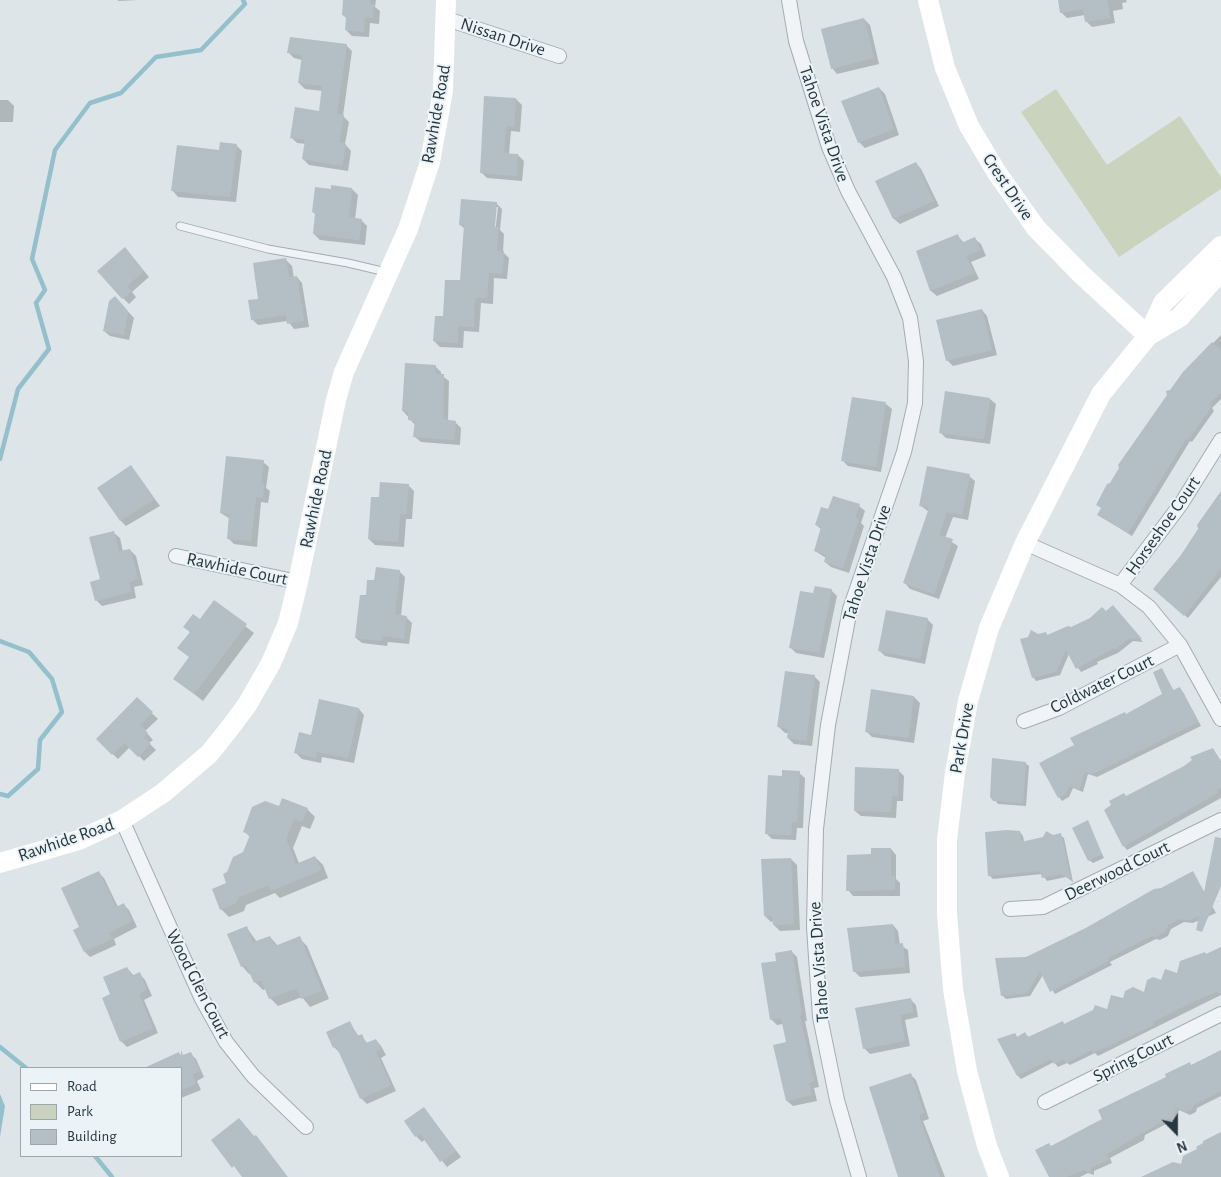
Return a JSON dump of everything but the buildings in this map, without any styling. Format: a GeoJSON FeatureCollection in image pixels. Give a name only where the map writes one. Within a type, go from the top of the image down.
{"type":"FeatureCollection","features":[{"type":"Feature","properties":{"kind":"street","name":"Tahoe Vista Drive"},"geometry":{"type":"LineString","coordinates":[[789,0],[796,41],[829,147],[848,191],[894,277],[910,318],[916,361],[915,403],[904,452],[850,609],[827,734],[816,829],[814,927],[820,1017],[837,1100],[858,1177]]}},
{"type":"Feature","properties":{"kind":"street","name":"Crest Drive"},"geometry":{"type":"LineString","coordinates":[[928,0],[945,68],[969,126],[997,173],[1036,228],[1148,336]]}},
{"type":"Feature","properties":{"kind":"street","name":"Nissan Drive"},"geometry":{"type":"LineString","coordinates":[[447,9],[560,56]]}},
{"type":"Feature","properties":{"kind":"street","name":"Rawhide Road"},"geometry":{"type":"LineString","coordinates":[[0,863],[79,840],[122,820],[187,774],[230,729],[247,705],[270,663],[288,623],[336,400],[355,345],[389,273],[414,213],[430,162],[443,91],[447,9]]}},
{"type":"Feature","properties":{"kind":"street","name":"Park Drive"},"geometry":{"type":"LineString","coordinates":[[999,1177],[987,1146],[967,1071],[953,989],[947,914],[948,840],[955,773],[968,701],[989,628],[1025,543],[1101,394],[1148,336],[1163,303],[1221,246]]}},
{"type":"Feature","properties":{"kind":"street","name":"Park Drive"},"geometry":{"type":"LineString","coordinates":[[1148,336],[1180,317],[1221,271]]}},
{"type":"Feature","properties":{"kind":"street","name":"Horseshoe Court"},"geometry":{"type":"LineString","coordinates":[[1120,586],[1181,504],[1221,440]]}},
{"type":"Feature","properties":{"kind":"street"},"geometry":{"type":"LineString","coordinates":[[1025,543],[1120,586],[1149,607],[1180,645],[1221,719]]}},
{"type":"Feature","properties":{"kind":"street","name":"Rawhide Court"},"geometry":{"type":"LineString","coordinates":[[176,556],[298,582]]}},
{"type":"Feature","properties":{"kind":"street","name":"Coldwater Court"},"geometry":{"type":"LineString","coordinates":[[1024,721],[1059,708],[1180,645]]}},
{"type":"Feature","properties":{"kind":"street","name":"Wood Glen Court"},"geometry":{"type":"LineString","coordinates":[[122,820],[201,997],[226,1042],[253,1076],[306,1127]]}},
{"type":"Feature","properties":{"kind":"street","name":"Deerwood Court"},"geometry":{"type":"LineString","coordinates":[[1010,909],[1043,908],[1221,820]]}},
{"type":"Feature","properties":{"kind":"street","name":"Spring Court"},"geometry":{"type":"LineString","coordinates":[[1045,1102],[1221,1014]]}},
{"type":"Feature","properties":{"kind":"lane"},"geometry":{"type":"LineString","coordinates":[[180,226],[268,249],[348,263],[389,273]]}},
{"type":"Feature","properties":{"kind":"green space"},"geometry":{"type":"Polygon","coordinates":[[[1056,89],[1107,165],[1180,116],[1221,177],[1221,189],[1119,257],[1021,112],[1056,89]]]}},
{"type":"Feature","properties":{"kind":"water"},"geometry":{"type":"Polygon","coordinates":[[[0,1094],[5,1106],[0,1137],[0,1094]]]}},
{"type":"Feature","properties":{"kind":"waterway"},"geometry":{"type":"LineString","coordinates":[[0,459],[18,389],[49,349],[36,303],[45,290],[32,259],[55,150],[90,103],[121,93],[156,57],[201,50],[245,4],[243,0]]}},
{"type":"Feature","properties":{"kind":"waterway"},"geometry":{"type":"LineString","coordinates":[[0,641],[29,652],[52,679],[62,712],[40,740],[38,769],[8,796],[0,794]]}},
{"type":"Feature","properties":{"kind":"waterway"},"geometry":{"type":"LineString","coordinates":[[0,1047],[25,1067]]}},
{"type":"Feature","properties":{"kind":"waterway"},"geometry":{"type":"LineString","coordinates":[[96,1157],[112,1177]]}}]}
